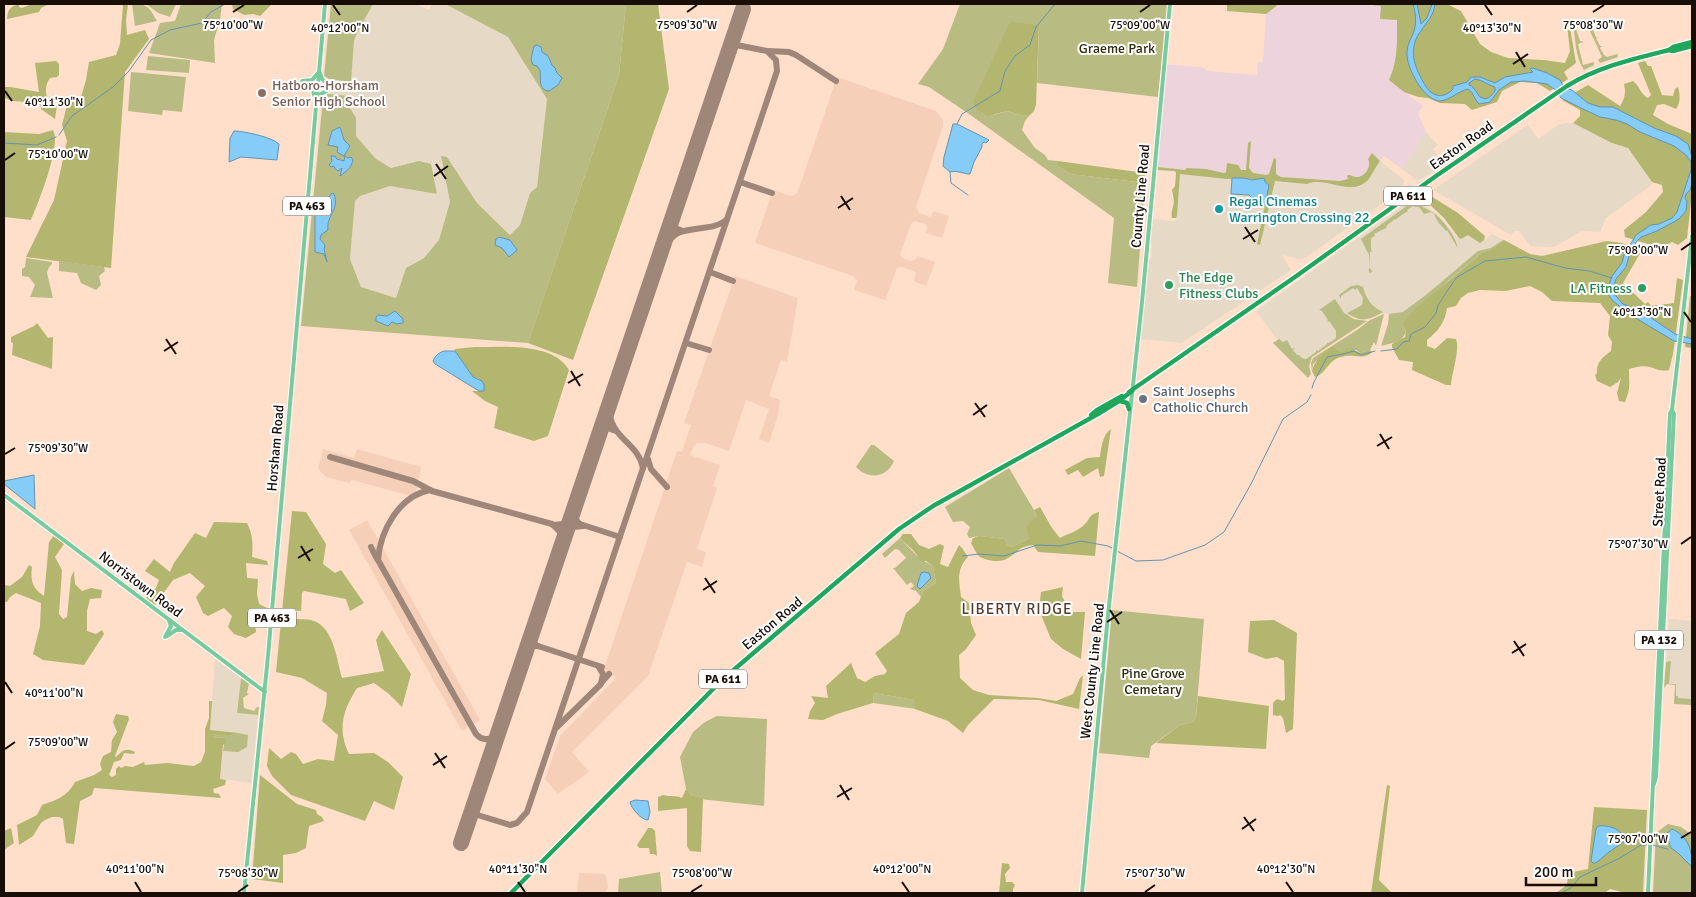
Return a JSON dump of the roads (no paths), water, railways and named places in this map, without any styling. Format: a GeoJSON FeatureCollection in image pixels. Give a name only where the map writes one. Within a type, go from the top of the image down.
{"type":"FeatureCollection","features":[{"type":"Feature","properties":{"kind":"highway","name":"Easton Road"},"geometry":{"type":"LineString","coordinates":[[511,893],[723,680],[899,529],[925,511],[1119,401],[1567,86],[1609,66],[1692,42]]}},
{"type":"Feature","properties":{"kind":"highway","name":"Easton Road"},"geometry":{"type":"LineString","coordinates":[[1669,50],[1673,51],[1692,46]]}},
{"type":"Feature","properties":{"kind":"highway","name":"Easton Road"},"geometry":{"type":"LineString","coordinates":[[1086,420],[1097,410],[1132,391]]}},
{"type":"Feature","properties":{"kind":"highway"},"geometry":{"type":"LineString","coordinates":[[1119,401],[1126,402],[1129,409]]}},
{"type":"Feature","properties":{"kind":"main road","name":"Horsham Road"},"geometry":{"type":"LineString","coordinates":[[244,893],[265,692],[325,4]]}},
{"type":"Feature","properties":{"kind":"main road","name":"County Line Road"},"geometry":{"type":"LineString","coordinates":[[1132,391],[1170,4]]}},
{"type":"Feature","properties":{"kind":"main road"},"geometry":{"type":"LineString","coordinates":[[302,81],[312,80],[319,71]]}},
{"type":"Feature","properties":{"kind":"main road"},"geometry":{"type":"LineString","coordinates":[[316,103],[321,94],[329,87],[321,78],[319,71]]}},
{"type":"Feature","properties":{"kind":"main road"},"geometry":{"type":"LineString","coordinates":[[307,86],[313,91],[316,103]]}},
{"type":"Feature","properties":{"kind":"main road","name":"Street Road"},"geometry":{"type":"LineString","coordinates":[[1648,893],[1670,413],[1672,410],[1680,349],[1692,236]]}},
{"type":"Feature","properties":{"kind":"main road","name":"West County Line Road"},"geometry":{"type":"LineString","coordinates":[[1082,893],[1132,391]]}},
{"type":"Feature","properties":{"kind":"main road","name":"Norristown Road"},"geometry":{"type":"LineString","coordinates":[[4,495],[265,692]]}},
{"type":"Feature","properties":{"kind":"main road"},"geometry":{"type":"LineString","coordinates":[[166,617],[171,624],[166,638],[176,630],[184,631]]}},
{"type":"Feature","properties":{"kind":"water"},"geometry":{"type":"Polygon","coordinates":[[[1413,4],[1417,4],[1421,24],[1427,18],[1432,4],[1435,4],[1432,15],[1417,37],[1414,60],[1421,78],[1435,95],[1440,96],[1449,93],[1453,86],[1467,82],[1471,77],[1480,77],[1495,83],[1505,77],[1533,72],[1530,69],[1533,68],[1560,80],[1564,87],[1572,90],[1588,103],[1600,107],[1613,107],[1654,128],[1676,136],[1688,144],[1692,157],[1692,183],[1685,198],[1687,201],[1686,211],[1679,219],[1641,237],[1637,241],[1630,252],[1626,267],[1616,279],[1613,288],[1614,294],[1623,304],[1641,311],[1675,334],[1692,339],[1692,344],[1674,341],[1629,314],[1613,301],[1609,296],[1608,289],[1612,276],[1622,263],[1624,255],[1636,235],[1651,225],[1659,224],[1672,218],[1677,212],[1691,170],[1691,162],[1686,155],[1674,146],[1640,132],[1627,124],[1600,117],[1561,98],[1557,91],[1547,84],[1525,81],[1511,82],[1499,90],[1490,102],[1479,104],[1468,89],[1444,100],[1434,100],[1422,90],[1407,59],[1416,19],[1413,4]],[[1475,79],[1469,85],[1472,86],[1480,97],[1486,99],[1494,93],[1495,87],[1475,79]]]}},
{"type":"Feature","properties":{"kind":"water"},"geometry":{"type":"Polygon","coordinates":[[[537,45],[548,56],[557,73],[562,78],[558,85],[549,91],[543,89],[540,80],[540,70],[537,66],[533,65],[531,59],[534,46],[537,45]]]}},
{"type":"Feature","properties":{"kind":"water"},"geometry":{"type":"Polygon","coordinates":[[[953,124],[957,124],[989,140],[982,144],[970,174],[956,171],[950,172],[943,166],[953,124]]]}},
{"type":"Feature","properties":{"kind":"water"},"geometry":{"type":"Polygon","coordinates":[[[340,127],[344,140],[350,146],[344,156],[337,152],[338,147],[328,145],[332,131],[340,127]]]}},
{"type":"Feature","properties":{"kind":"water"},"geometry":{"type":"Polygon","coordinates":[[[234,131],[257,135],[275,141],[279,144],[277,160],[241,157],[229,162],[230,138],[234,131]]]}},
{"type":"Feature","properties":{"kind":"water"},"geometry":{"type":"Polygon","coordinates":[[[331,156],[344,161],[345,156],[351,157],[353,160],[348,169],[340,176],[342,168],[338,171],[334,166],[331,167],[329,165],[332,161],[331,156]]]}},
{"type":"Feature","properties":{"kind":"water"},"geometry":{"type":"Polygon","coordinates":[[[1232,178],[1252,180],[1264,178],[1265,182],[1269,185],[1265,206],[1252,205],[1253,199],[1249,195],[1231,194],[1232,178]]]}},
{"type":"Feature","properties":{"kind":"water"},"geometry":{"type":"Polygon","coordinates":[[[332,193],[335,200],[334,208],[329,220],[328,230],[321,235],[320,239],[325,245],[327,262],[324,254],[315,252],[315,209],[319,205],[327,208],[330,202],[329,197],[332,193]]]}},
{"type":"Feature","properties":{"kind":"water"},"geometry":{"type":"Polygon","coordinates":[[[499,237],[510,240],[517,250],[509,257],[502,248],[495,245],[496,239],[499,237]]]}},
{"type":"Feature","properties":{"kind":"water"},"geometry":{"type":"Polygon","coordinates":[[[395,311],[403,319],[403,323],[397,324],[392,322],[388,326],[376,321],[378,315],[387,316],[395,311]]]}},
{"type":"Feature","properties":{"kind":"water"},"geometry":{"type":"Polygon","coordinates":[[[444,351],[455,351],[473,377],[482,381],[484,391],[479,391],[435,364],[433,361],[435,358],[444,351]]]}},
{"type":"Feature","properties":{"kind":"water"},"geometry":{"type":"Polygon","coordinates":[[[34,475],[35,509],[4,484],[4,481],[34,475]]]}},
{"type":"Feature","properties":{"kind":"water"},"geometry":{"type":"Polygon","coordinates":[[[921,573],[929,573],[931,578],[920,589],[917,586],[921,573]]]}},
{"type":"Feature","properties":{"kind":"water"},"geometry":{"type":"Polygon","coordinates":[[[635,800],[648,801],[650,812],[648,820],[639,816],[632,807],[630,802],[635,800]]]}},
{"type":"Feature","properties":{"kind":"water"},"geometry":{"type":"Polygon","coordinates":[[[1598,826],[1616,829],[1625,837],[1625,841],[1596,863],[1593,863],[1591,861],[1598,826]]]}},
{"type":"Feature","properties":{"kind":"water"},"geometry":{"type":"Polygon","coordinates":[[[1672,829],[1688,843],[1691,853],[1691,866],[1671,848],[1666,834],[1672,829]]]}},
{"type":"Feature","properties":{"kind":"waterway"},"geometry":{"type":"LineString","coordinates":[[59,135],[72,116],[113,87],[129,71],[151,40],[170,30],[202,23],[211,12],[225,4]]}},
{"type":"Feature","properties":{"kind":"waterway"},"geometry":{"type":"LineString","coordinates":[[957,124],[962,114],[1000,91],[1005,71],[1015,56],[1030,45],[1036,27],[1055,4]]}},
{"type":"Feature","properties":{"kind":"waterway"},"geometry":{"type":"LineString","coordinates":[[4,143],[37,145],[56,137]]}},
{"type":"Feature","properties":{"kind":"waterway"},"geometry":{"type":"LineString","coordinates":[[950,172],[951,183],[968,195]]}},
{"type":"Feature","properties":{"kind":"waterway"},"geometry":{"type":"LineString","coordinates":[[1381,351],[1397,349],[1403,342],[1409,341],[1411,334],[1425,327],[1436,313],[1438,305],[1456,278],[1485,261],[1526,257],[1612,278]]}},
{"type":"Feature","properties":{"kind":"waterway"},"geometry":{"type":"LineString","coordinates":[[1312,388],[1327,357],[1354,351],[1361,355],[1375,351]]}},
{"type":"Feature","properties":{"kind":"waterway"},"geometry":{"type":"LineString","coordinates":[[1117,551],[1136,561],[1163,560],[1205,545],[1224,532],[1251,484],[1283,419],[1307,402],[1311,395]]}},
{"type":"Feature","properties":{"kind":"waterway"},"geometry":{"type":"LineString","coordinates":[[963,556],[979,554],[1004,556],[1037,545],[1060,546],[1081,541],[1108,546],[1114,549]]}},
{"type":"Feature","properties":{"kind":"waterway"},"geometry":{"type":"LineString","coordinates":[[1561,893],[1571,888],[1580,877],[1620,858],[1641,845],[1648,845]]}},
{"type":"Feature","properties":{"kind":"waterway"},"geometry":{"type":"LineString","coordinates":[[1652,845],[1668,849]]}},
{"type":"Feature","properties":{"kind":"place","name":"Hatboro-Horsham Senior High School"},"geometry":{"type":"Point","coordinates":[262,93]}},
{"type":"Feature","properties":{"kind":"place","name":"Regal Cinemas Warrington Crossing 22"},"geometry":{"type":"Point","coordinates":[1219,209]}},
{"type":"Feature","properties":{"kind":"place","name":"The Edge Fitness Clubs"},"geometry":{"type":"Point","coordinates":[1169,285]}},
{"type":"Feature","properties":{"kind":"place","name":"LA Fitness"},"geometry":{"type":"Point","coordinates":[1642,288]}},
{"type":"Feature","properties":{"kind":"place","name":"Saint Josephs Catholic Church"},"geometry":{"type":"Point","coordinates":[1143,399]}},
{"type":"Feature","properties":{"kind":"district","name":"LIBERTY RIDGE"},"geometry":{"type":"Point","coordinates":[1017,609]}},
{"type":"Feature","properties":{"kind":"park label","name":"Graeme Park"},"geometry":{"type":"Point","coordinates":[1117,48]}},
{"type":"Feature","properties":{"kind":"park label","name":"Pine Grove Cemetary"},"geometry":{"type":"Point","coordinates":[1153,682]}}]}
